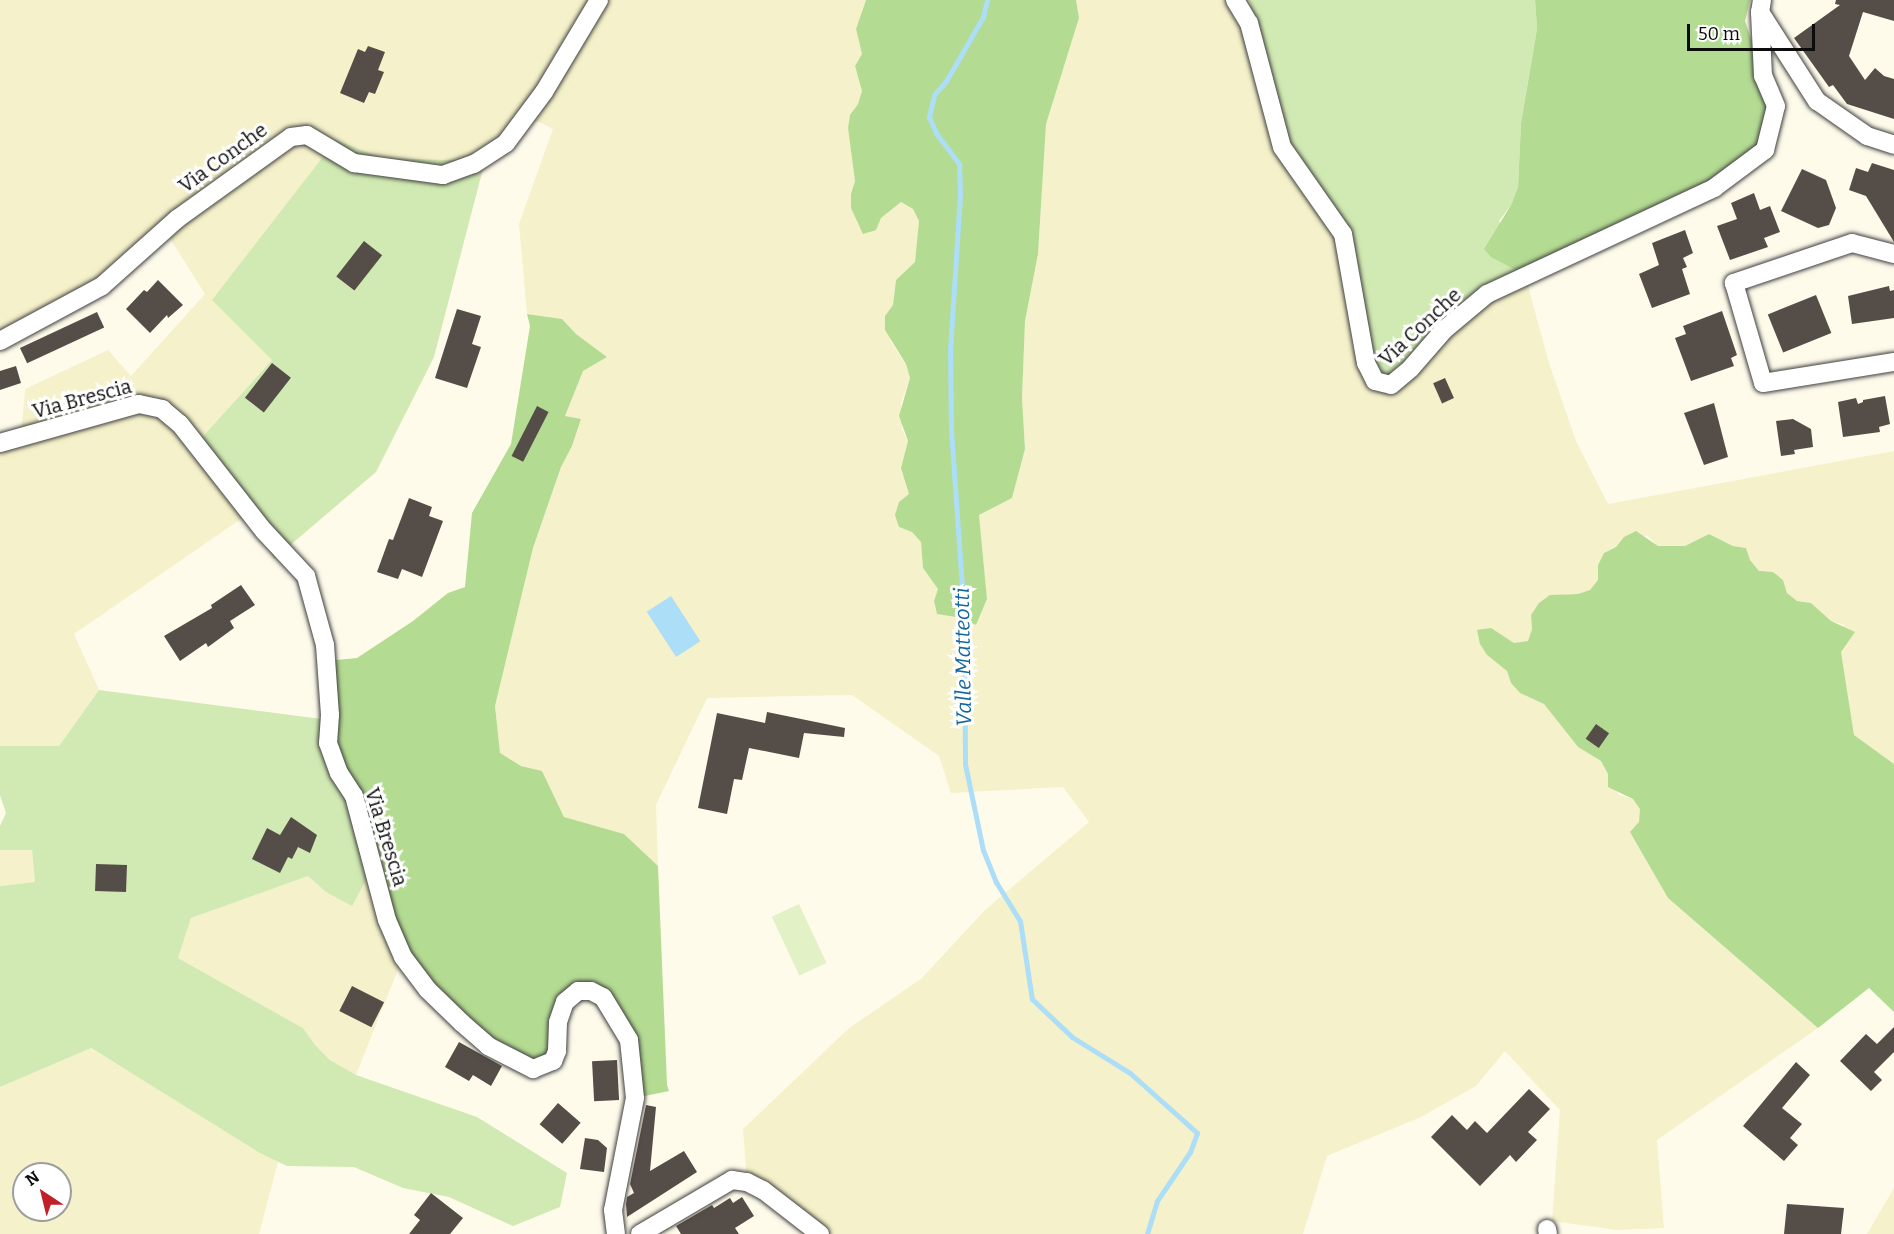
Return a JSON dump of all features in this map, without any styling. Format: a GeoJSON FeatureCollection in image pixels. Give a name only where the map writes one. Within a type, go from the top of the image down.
{"type":"FeatureCollection","features":[{"type":"Feature","properties":{"kind":"street","name":"Via Conche"},"geometry":{"type":"LineString","coordinates":[[0,341],[102,286],[177,219],[291,136],[307,135],[354,163],[443,175],[474,164],[506,142],[544,92],[599,0]]}},
{"type":"Feature","properties":{"kind":"street","name":"Via Conche"},"geometry":{"type":"LineString","coordinates":[[1235,0],[1249,23],[1282,147],[1343,234],[1366,363],[1375,381],[1391,385],[1411,368],[1444,330],[1487,294],[1714,188],[1765,150],[1776,106],[1762,76],[1761,6]]}},
{"type":"Feature","properties":{"kind":"street"},"geometry":{"type":"LineString","coordinates":[[1761,6],[1816,101],[1867,136],[1894,145]]}},
{"type":"Feature","properties":{"kind":"street"},"geometry":{"type":"LineString","coordinates":[[1894,254],[1851,243],[1734,283],[1763,383],[1894,362]]}},
{"type":"Feature","properties":{"kind":"street","name":"Via Brescia"},"geometry":{"type":"LineString","coordinates":[[0,443],[139,404],[162,409],[180,424],[264,531],[306,576],[325,645],[330,715],[328,743],[339,773],[354,796],[387,920],[403,957],[429,990],[488,1046],[533,1069],[553,1061],[557,1051],[558,1022],[565,1002],[578,991],[591,991],[603,997],[629,1040],[635,1098],[613,1210],[616,1234]]}},
{"type":"Feature","properties":{"kind":"street"},"geometry":{"type":"LineString","coordinates":[[640,1234],[732,1180],[747,1182],[763,1190],[820,1234]]}},
{"type":"Feature","properties":{"kind":"shaded area"},"geometry":{"type":"Polygon","coordinates":[[[0,0],[866,0],[856,29],[862,54],[855,66],[862,91],[858,104],[850,115],[848,127],[855,181],[851,194],[876,230],[881,218],[901,202],[913,209],[919,221],[915,262],[896,280],[893,305],[885,316],[891,342],[906,364],[910,378],[901,403],[902,430],[908,441],[901,468],[910,494],[899,502],[899,527],[912,532],[921,542],[923,568],[938,589],[934,601],[937,614],[962,618],[976,625],[987,599],[979,515],[1012,498],[1025,449],[1022,398],[1025,321],[1038,254],[1046,124],[1079,18],[1076,0],[1249,0],[1290,142],[1460,327],[1525,275],[1549,363],[1576,441],[1608,504],[1894,451],[1894,764],[1854,735],[1841,652],[1844,625],[1831,621],[1811,603],[1797,601],[1787,593],[1783,580],[1773,572],[1760,572],[1750,560],[1746,548],[1733,546],[1709,534],[1685,546],[1658,546],[1648,536],[1624,537],[1616,547],[1604,553],[1598,565],[1598,580],[1590,590],[1578,594],[1564,594],[1531,615],[1532,629],[1528,641],[1514,643],[1503,637],[1487,655],[1507,671],[1511,683],[1520,693],[1544,704],[1578,747],[1601,761],[1619,795],[1633,799],[1641,809],[1639,822],[1668,898],[1818,1028],[1657,1140],[1664,1228],[1617,1230],[1552,1221],[1560,1110],[1505,1051],[1476,1086],[1421,1117],[1327,1156],[1303,1234],[820,1234],[747,1182],[743,1129],[848,1029],[922,978],[985,910],[1089,822],[1063,787],[951,793],[939,756],[852,695],[707,698],[656,805],[658,866],[624,834],[564,817],[542,771],[521,766],[500,754],[495,706],[533,548],[561,467],[572,446],[581,420],[565,416],[583,371],[607,357],[576,334],[562,319],[527,314],[519,224],[553,129],[537,121],[485,161],[381,158],[272,360],[196,444],[251,512],[74,634],[99,690],[59,746],[0,746],[0,440],[21,435],[25,389],[108,350],[131,376],[205,294],[164,229],[130,273],[0,340],[0,0]]]}},
{"type":"Feature","properties":{"kind":"shaded area"},"geometry":{"type":"Polygon","coordinates":[[[0,850],[32,850],[35,882],[0,886],[0,850]]]}},
{"type":"Feature","properties":{"kind":"shaded area"},"geometry":{"type":"Polygon","coordinates":[[[372,869],[403,957],[356,1075],[330,1060],[303,1028],[178,958],[191,918],[308,876],[319,886],[372,869]]]}},
{"type":"Feature","properties":{"kind":"shaded area"},"geometry":{"type":"Polygon","coordinates":[[[90,1048],[278,1162],[259,1234],[0,1234],[0,1087],[90,1048]]]}},
{"type":"Feature","properties":{"kind":"shaded area"},"geometry":{"type":"Polygon","coordinates":[[[1894,1188],[1894,1234],[1867,1234],[1894,1188]]]}},
{"type":"Feature","properties":{"kind":"green space"},"geometry":{"type":"Polygon","coordinates":[[[866,0],[1076,0],[1079,18],[1046,124],[1038,254],[1025,321],[1022,398],[1025,449],[1012,498],[979,515],[987,599],[976,625],[962,618],[937,614],[934,601],[938,589],[923,568],[921,542],[912,532],[899,527],[895,515],[899,502],[909,494],[901,468],[908,441],[899,416],[910,378],[906,364],[885,330],[885,316],[893,305],[896,280],[915,262],[919,221],[913,209],[901,202],[881,218],[876,230],[863,234],[851,208],[851,194],[855,181],[848,128],[850,115],[858,104],[862,91],[855,66],[862,54],[856,29],[866,0]]]}},
{"type":"Feature","properties":{"kind":"green space"},"geometry":{"type":"Polygon","coordinates":[[[1249,0],[1535,0],[1537,29],[1521,123],[1518,187],[1511,205],[1499,221],[1525,275],[1396,376],[1375,371],[1345,249],[1290,142],[1249,0]]]}},
{"type":"Feature","properties":{"kind":"green space"},"geometry":{"type":"Polygon","coordinates":[[[1535,0],[1750,0],[1745,21],[1772,101],[1764,158],[1525,275],[1491,257],[1484,249],[1511,205],[1518,187],[1521,123],[1537,29],[1535,0]]]}},
{"type":"Feature","properties":{"kind":"green space"},"geometry":{"type":"Polygon","coordinates":[[[336,140],[381,158],[485,161],[434,357],[376,472],[274,559],[250,512],[196,444],[272,360],[212,300],[336,140]]]}},
{"type":"Feature","properties":{"kind":"green space"},"geometry":{"type":"Polygon","coordinates":[[[527,314],[562,319],[576,334],[607,357],[583,371],[565,416],[581,419],[572,446],[561,467],[533,548],[495,706],[500,753],[521,766],[542,771],[564,817],[624,834],[658,866],[669,1091],[635,1098],[616,1016],[578,991],[543,1067],[488,1046],[403,957],[329,720],[325,661],[357,658],[413,621],[448,593],[465,587],[472,513],[511,444],[530,326],[527,314]]]}},
{"type":"Feature","properties":{"kind":"green space"},"geometry":{"type":"Polygon","coordinates":[[[1636,531],[1658,546],[1685,546],[1709,534],[1733,546],[1746,548],[1750,560],[1759,571],[1773,572],[1783,580],[1787,593],[1797,601],[1811,603],[1831,621],[1855,632],[1841,652],[1854,735],[1894,764],[1894,1012],[1869,988],[1818,1028],[1668,898],[1630,832],[1639,822],[1640,809],[1633,799],[1608,787],[1608,774],[1601,761],[1578,747],[1544,704],[1520,693],[1511,683],[1507,671],[1487,655],[1480,644],[1477,630],[1491,628],[1514,643],[1528,641],[1532,629],[1531,615],[1539,603],[1550,595],[1578,594],[1590,590],[1598,580],[1598,565],[1604,553],[1616,547],[1624,537],[1636,531]]]}},
{"type":"Feature","properties":{"kind":"green space"},"geometry":{"type":"Polygon","coordinates":[[[99,690],[329,720],[372,869],[352,906],[326,892],[308,876],[191,918],[178,958],[303,1028],[330,1060],[356,1075],[477,1117],[567,1173],[560,1207],[513,1226],[449,1197],[403,1188],[354,1167],[287,1166],[260,1153],[91,1048],[0,1087],[0,886],[35,882],[32,850],[0,850],[0,826],[6,813],[0,795],[0,746],[59,746],[99,690]]]}},
{"type":"Feature","properties":{"kind":"green space"},"geometry":{"type":"Polygon","coordinates":[[[799,904],[826,963],[799,976],[772,917],[799,904]]]}},
{"type":"Feature","properties":{"kind":"water"},"geometry":{"type":"Polygon","coordinates":[[[671,596],[700,641],[676,657],[647,612],[671,596]]]}},
{"type":"Feature","properties":{"kind":"building"},"geometry":{"type":"Polygon","coordinates":[[[1836,0],[1894,0],[1894,21],[1863,12],[1849,56],[1865,80],[1875,68],[1884,76],[1894,79],[1894,119],[1847,104],[1833,85],[1829,87],[1794,38],[1840,5],[1835,4],[1836,0]]]}},
{"type":"Feature","properties":{"kind":"building"},"geometry":{"type":"Polygon","coordinates":[[[368,46],[385,52],[378,70],[384,72],[375,94],[369,92],[364,103],[340,93],[358,49],[365,52],[368,46]]]}},
{"type":"Feature","properties":{"kind":"building"},"geometry":{"type":"Polygon","coordinates":[[[1872,163],[1894,170],[1894,242],[1866,196],[1849,190],[1856,168],[1868,172],[1872,163]]]}},
{"type":"Feature","properties":{"kind":"building"},"geometry":{"type":"Polygon","coordinates":[[[1802,169],[1826,180],[1836,208],[1829,225],[1818,228],[1781,211],[1802,169]]]}},
{"type":"Feature","properties":{"kind":"building"},"geometry":{"type":"Polygon","coordinates":[[[1754,193],[1760,210],[1770,206],[1780,232],[1764,238],[1768,247],[1730,260],[1717,226],[1737,219],[1731,203],[1754,193]]]}},
{"type":"Feature","properties":{"kind":"building"},"geometry":{"type":"Polygon","coordinates":[[[1685,230],[1693,253],[1683,258],[1687,267],[1682,269],[1690,294],[1652,308],[1639,274],[1659,265],[1652,243],[1685,230]]]}},
{"type":"Feature","properties":{"kind":"building"},"geometry":{"type":"Polygon","coordinates":[[[364,241],[382,255],[354,291],[336,276],[364,241]]]}},
{"type":"Feature","properties":{"kind":"building"},"geometry":{"type":"Polygon","coordinates":[[[158,280],[183,305],[168,318],[167,315],[150,333],[126,309],[144,290],[147,292],[158,280]]]}},
{"type":"Feature","properties":{"kind":"building"},"geometry":{"type":"Polygon","coordinates":[[[1889,286],[1890,291],[1894,290],[1894,318],[1852,324],[1848,296],[1889,286]]]}},
{"type":"Feature","properties":{"kind":"building"},"geometry":{"type":"Polygon","coordinates":[[[1816,295],[1831,333],[1783,352],[1768,314],[1816,295]]]}},
{"type":"Feature","properties":{"kind":"building"},"geometry":{"type":"Polygon","coordinates":[[[457,309],[481,316],[472,344],[481,347],[467,388],[435,378],[457,309]]]}},
{"type":"Feature","properties":{"kind":"building"},"geometry":{"type":"Polygon","coordinates":[[[1722,311],[1737,355],[1731,358],[1734,366],[1691,381],[1675,338],[1686,334],[1683,326],[1722,311]]]}},
{"type":"Feature","properties":{"kind":"building"},"geometry":{"type":"Polygon","coordinates":[[[97,312],[104,327],[27,363],[20,348],[97,312]]]}},
{"type":"Feature","properties":{"kind":"building"},"geometry":{"type":"Polygon","coordinates":[[[272,363],[291,378],[264,412],[245,398],[272,363]]]}},
{"type":"Feature","properties":{"kind":"building"},"geometry":{"type":"Polygon","coordinates":[[[16,366],[21,383],[0,390],[0,371],[16,366]]]}},
{"type":"Feature","properties":{"kind":"building"},"geometry":{"type":"Polygon","coordinates":[[[1445,378],[1454,398],[1442,403],[1433,383],[1445,378]]]}},
{"type":"Feature","properties":{"kind":"building"},"geometry":{"type":"Polygon","coordinates":[[[1885,396],[1890,424],[1879,427],[1880,432],[1843,437],[1838,402],[1856,398],[1858,404],[1863,400],[1885,396]]]}},
{"type":"Feature","properties":{"kind":"building"},"geometry":{"type":"Polygon","coordinates":[[[1714,403],[1728,457],[1704,465],[1684,413],[1714,403]]]}},
{"type":"Feature","properties":{"kind":"building"},"geometry":{"type":"Polygon","coordinates":[[[537,406],[549,412],[523,462],[512,456],[537,406]]]}},
{"type":"Feature","properties":{"kind":"building"},"geometry":{"type":"Polygon","coordinates":[[[1793,419],[1811,429],[1813,447],[1794,450],[1795,454],[1781,456],[1776,421],[1793,419]]]}},
{"type":"Feature","properties":{"kind":"building"},"geometry":{"type":"Polygon","coordinates":[[[409,498],[432,507],[429,516],[443,521],[422,577],[402,569],[398,579],[377,572],[389,539],[393,540],[409,498]]]}},
{"type":"Feature","properties":{"kind":"building"},"geometry":{"type":"Polygon","coordinates":[[[241,585],[255,605],[230,621],[234,628],[208,647],[206,643],[180,661],[164,636],[212,608],[211,605],[241,585]]]}},
{"type":"Feature","properties":{"kind":"building"},"geometry":{"type":"Polygon","coordinates":[[[767,712],[845,728],[844,737],[804,733],[799,758],[749,748],[742,780],[734,779],[727,814],[698,808],[717,713],[765,723],[767,712]]]}},
{"type":"Feature","properties":{"kind":"building"},"geometry":{"type":"Polygon","coordinates":[[[1596,724],[1609,733],[1599,748],[1586,739],[1596,724]]]}},
{"type":"Feature","properties":{"kind":"building"},"geometry":{"type":"Polygon","coordinates":[[[291,817],[317,835],[310,853],[298,847],[292,859],[288,857],[280,873],[252,859],[267,828],[280,835],[291,817]]]}},
{"type":"Feature","properties":{"kind":"building"},"geometry":{"type":"Polygon","coordinates":[[[96,864],[127,865],[126,892],[95,891],[96,864]]]}},
{"type":"Feature","properties":{"kind":"building"},"geometry":{"type":"Polygon","coordinates":[[[352,986],[384,1002],[371,1027],[339,1011],[352,986]]]}},
{"type":"Feature","properties":{"kind":"building"},"geometry":{"type":"Polygon","coordinates":[[[1894,1027],[1894,1052],[1874,1072],[1882,1080],[1871,1091],[1840,1061],[1866,1034],[1877,1044],[1894,1027]]]}},
{"type":"Feature","properties":{"kind":"building"},"geometry":{"type":"Polygon","coordinates":[[[459,1042],[502,1066],[491,1086],[473,1075],[469,1081],[445,1067],[459,1042]]]}},
{"type":"Feature","properties":{"kind":"building"},"geometry":{"type":"Polygon","coordinates":[[[617,1060],[619,1100],[594,1101],[592,1061],[617,1060]]]}},
{"type":"Feature","properties":{"kind":"building"},"geometry":{"type":"Polygon","coordinates":[[[1796,1062],[1810,1075],[1782,1108],[1802,1124],[1790,1138],[1798,1145],[1784,1161],[1743,1126],[1796,1062]]]}},
{"type":"Feature","properties":{"kind":"building"},"geometry":{"type":"Polygon","coordinates":[[[1529,1089],[1550,1109],[1528,1132],[1537,1140],[1516,1162],[1510,1155],[1480,1186],[1431,1137],[1452,1115],[1467,1130],[1475,1121],[1487,1133],[1529,1089]]]}},
{"type":"Feature","properties":{"kind":"building"},"geometry":{"type":"Polygon","coordinates":[[[558,1103],[581,1123],[562,1144],[540,1124],[558,1103]]]}},
{"type":"Feature","properties":{"kind":"building"},"geometry":{"type":"Polygon","coordinates":[[[646,1105],[656,1107],[650,1171],[684,1151],[697,1172],[627,1217],[627,1197],[634,1193],[630,1184],[646,1105]]]}},
{"type":"Feature","properties":{"kind":"building"},"geometry":{"type":"Polygon","coordinates":[[[585,1138],[598,1140],[607,1148],[604,1172],[580,1169],[585,1138]]]}},
{"type":"Feature","properties":{"kind":"building"},"geometry":{"type":"Polygon","coordinates":[[[431,1193],[463,1218],[450,1234],[409,1234],[420,1220],[414,1215],[431,1193]]]}},
{"type":"Feature","properties":{"kind":"building"},"geometry":{"type":"Polygon","coordinates":[[[742,1197],[754,1216],[735,1228],[739,1234],[681,1234],[676,1226],[712,1205],[714,1208],[730,1198],[733,1203],[742,1197]]]}},
{"type":"Feature","properties":{"kind":"building"},"geometry":{"type":"Polygon","coordinates":[[[1787,1204],[1844,1208],[1841,1234],[1784,1234],[1787,1204]]]}},
{"type":"Feature","properties":{"kind":"waterway","name":"Valle Matteotti"},"geometry":{"type":"LineString","coordinates":[[987,0],[983,17],[946,81],[934,95],[929,117],[936,133],[959,164],[960,195],[950,349],[951,430],[964,614],[965,764],[983,850],[996,882],[1020,921],[1032,999],[1072,1037],[1130,1073],[1197,1133],[1190,1152],[1157,1201],[1147,1234]]}}]}
